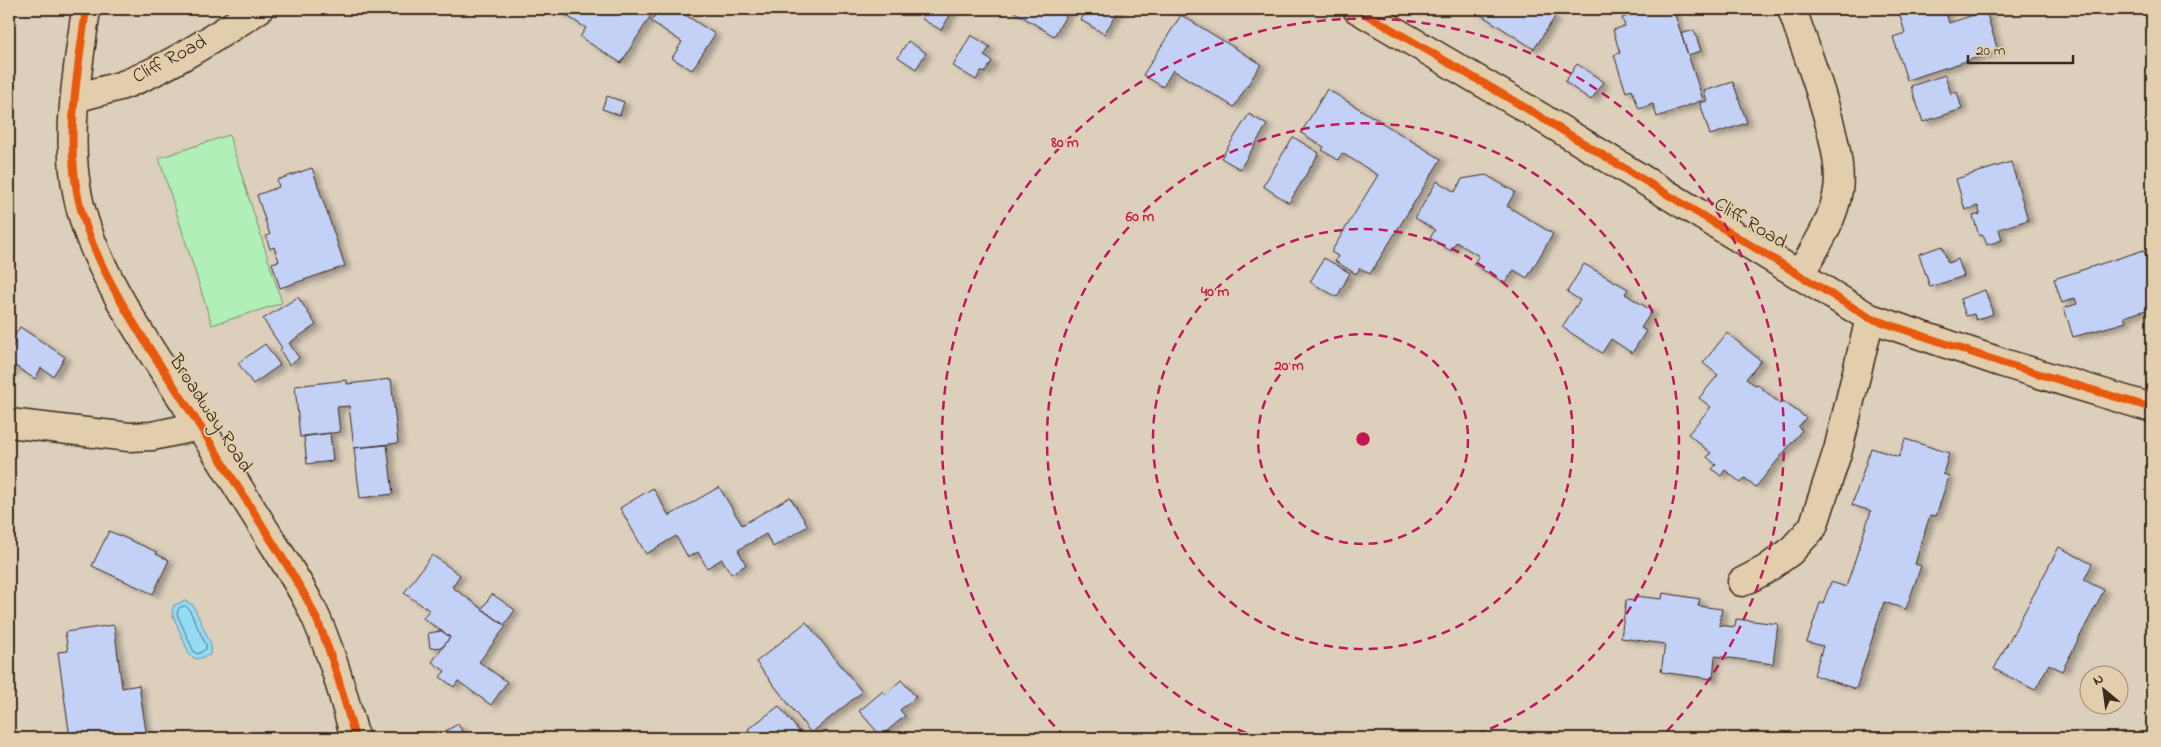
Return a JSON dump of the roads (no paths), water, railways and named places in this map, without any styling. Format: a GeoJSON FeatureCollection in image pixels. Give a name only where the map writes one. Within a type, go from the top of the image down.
{"type":"FeatureCollection","features":[{"type":"Feature","properties":{"kind":"street","name":"Broadway Road"},"geometry":{"type":"LineString","coordinates":[[86,9],[75,98],[74,169],[82,216],[113,284],[156,358],[285,561],[311,606],[342,689],[355,738]]}},
{"type":"Feature","properties":{"kind":"street","name":"Cliff Road"},"geometry":{"type":"LineString","coordinates":[[75,98],[122,85],[150,72],[187,53],[260,9]]}},
{"type":"Feature","properties":{"kind":"street","name":"Cliff Road"},"geometry":{"type":"LineString","coordinates":[[1357,9],[1524,106],[1870,318],[1996,360],[2152,408]]}},
{"type":"Feature","properties":{"kind":"street"},"geometry":{"type":"LineString","coordinates":[[1792,9],[1830,127],[1839,176],[1836,202],[1828,222],[1800,274]]}},
{"type":"Feature","properties":{"kind":"street"},"geometry":{"type":"LineString","coordinates":[[1742,582],[1765,570],[1790,552],[1813,527],[1838,450],[1850,393],[1870,318]]}},
{"type":"Feature","properties":{"kind":"street"},"geometry":{"type":"LineString","coordinates":[[9,423],[128,437],[152,436],[200,426]]}},
{"type":"Feature","properties":{"kind":"water"},"geometry":{"type":"Polygon","coordinates":[[[185,601],[193,605],[211,644],[210,655],[197,659],[190,656],[172,613],[174,605],[185,601]]]}}]}
